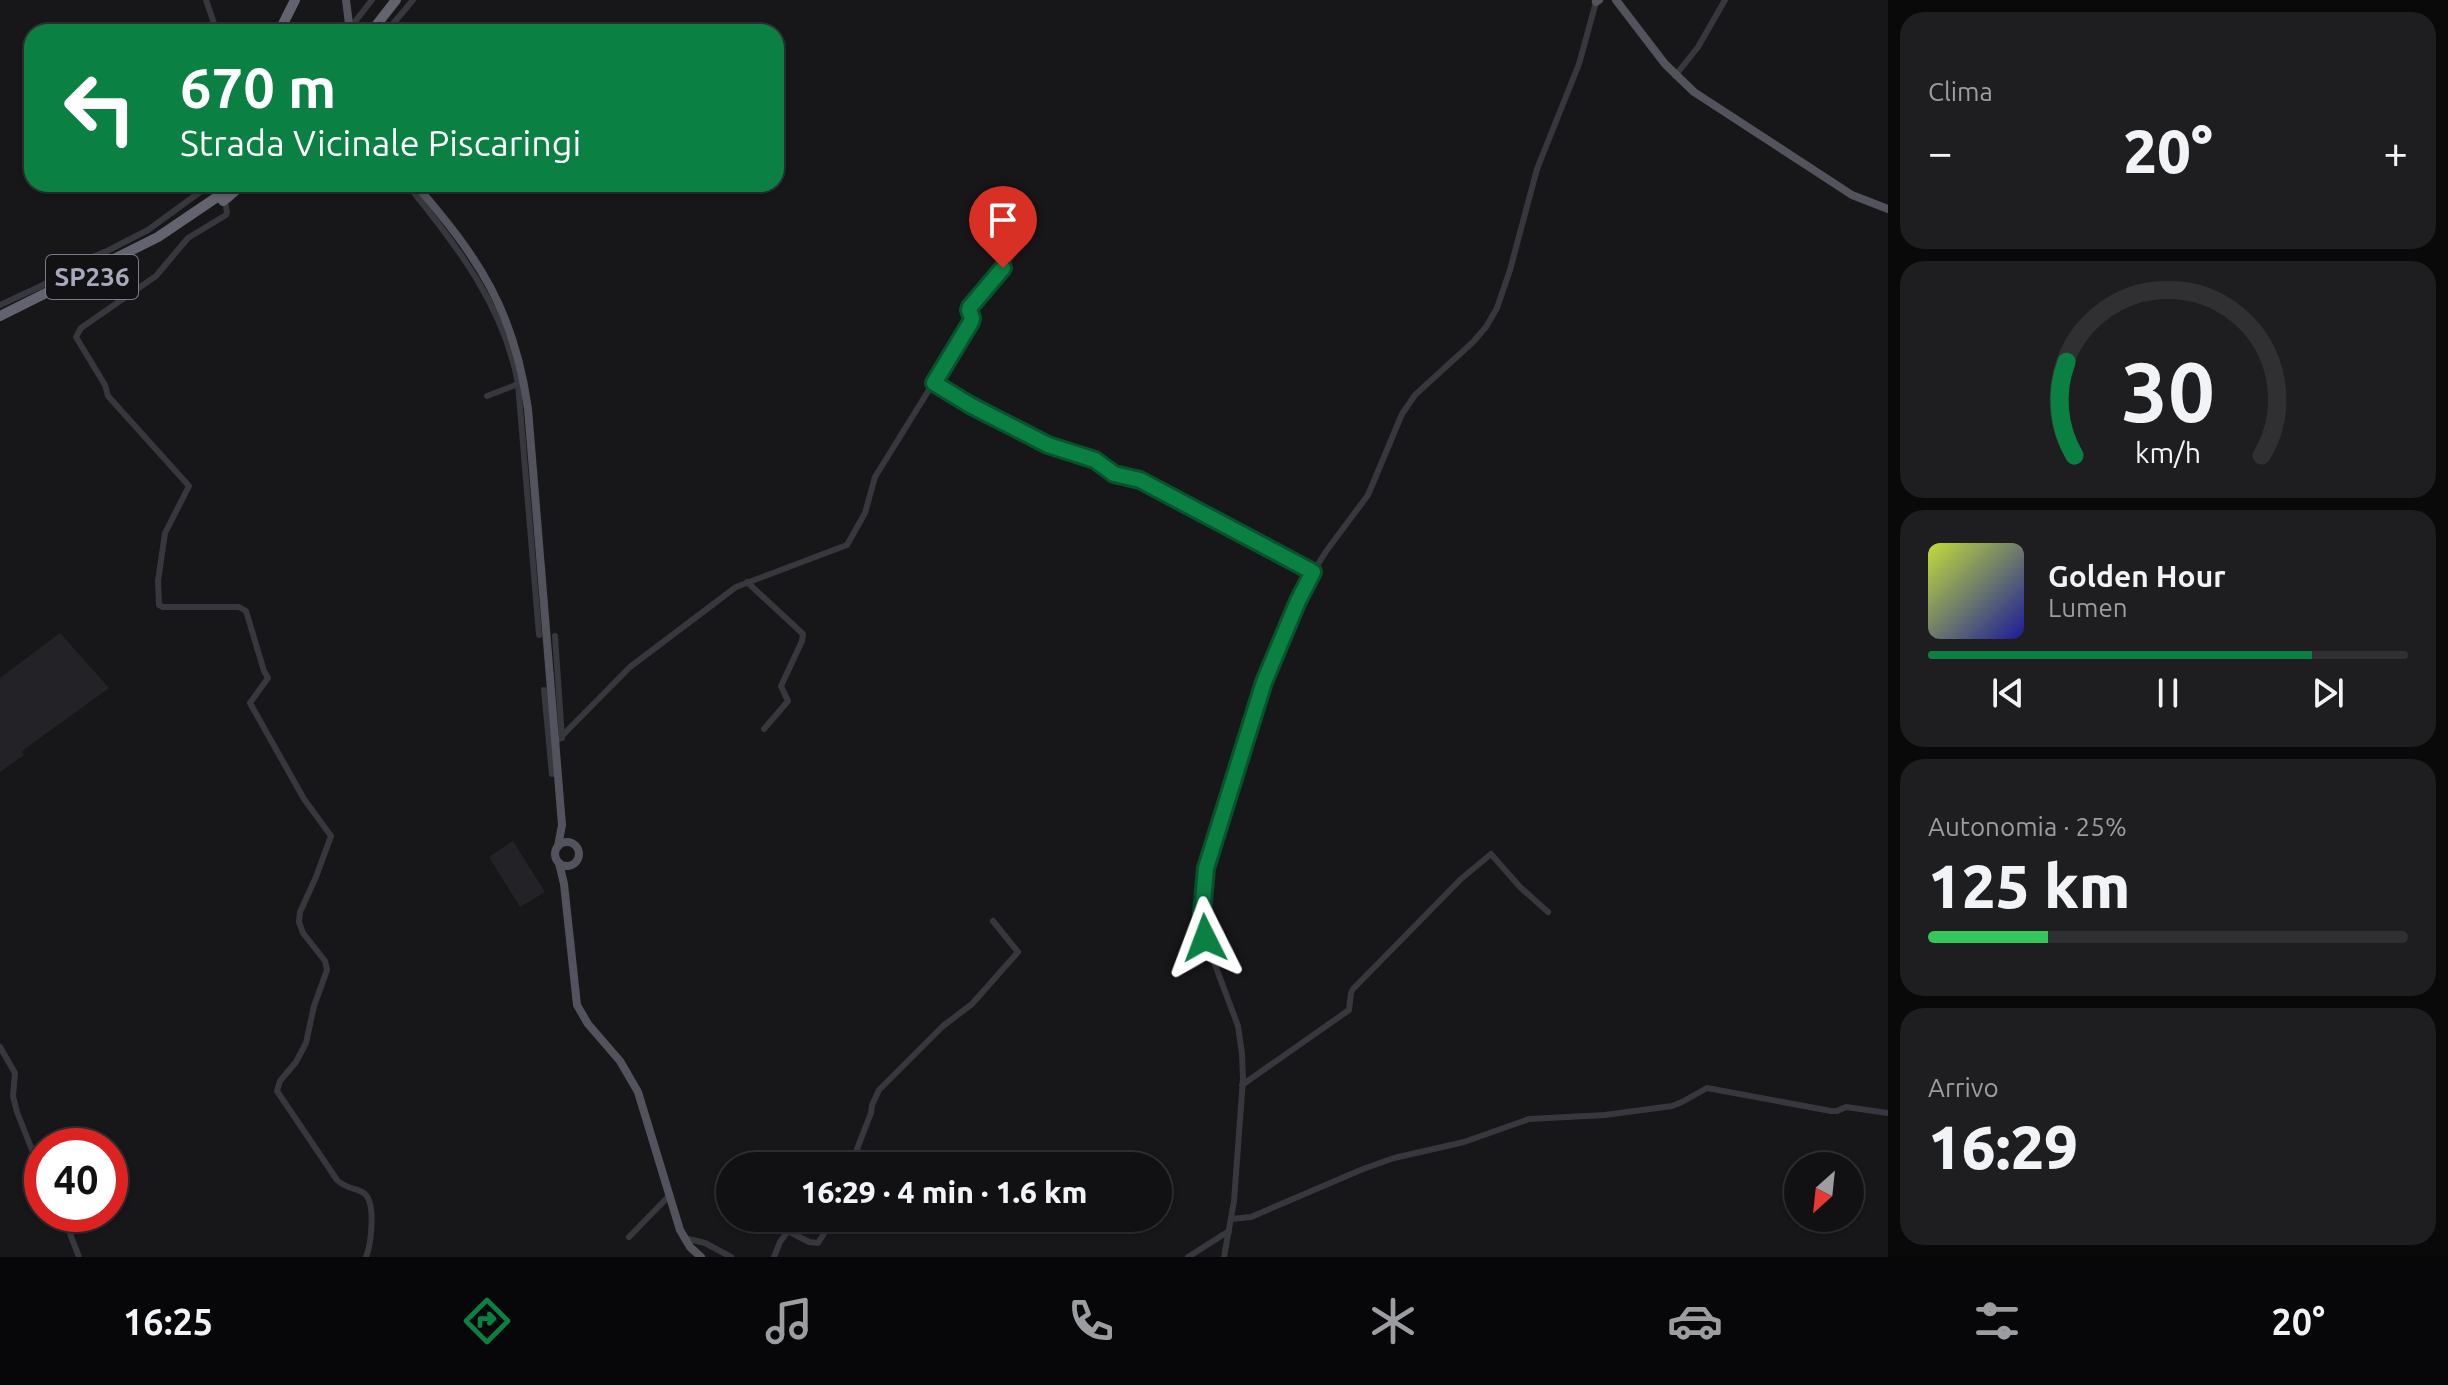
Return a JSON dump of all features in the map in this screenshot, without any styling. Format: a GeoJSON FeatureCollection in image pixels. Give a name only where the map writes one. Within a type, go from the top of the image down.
{"type":"FeatureCollection","features":[{"type":"Feature","properties":{"kind":"highway"},"geometry":{"type":"LineString","coordinates":[[283,24],[295,0]]}},
{"type":"Feature","properties":{"kind":"highway"},"geometry":{"type":"LineString","coordinates":[[370,24],[389,0]]}},
{"type":"Feature","properties":{"kind":"highway"},"geometry":{"type":"LineString","coordinates":[[377,24],[396,0]]}},
{"type":"Feature","properties":{"kind":"highway","name":"SP236"},"geometry":{"type":"LineString","coordinates":[[0,316],[158,237],[224,192]]}},
{"type":"Feature","properties":{"kind":"highway","name":"SP236"},"geometry":{"type":"LineString","coordinates":[[0,323],[182,230],[225,192]]}},
{"type":"Feature","properties":{"kind":"main road"},"geometry":{"type":"LineString","coordinates":[[346,0],[349,24]]}},
{"type":"Feature","properties":{"kind":"main road"},"geometry":{"type":"LineString","coordinates":[[1616,0],[1675,76],[1719,109],[1852,195],[1888,209]]}},
{"type":"Feature","properties":{"kind":"main road"},"geometry":{"type":"LineString","coordinates":[[421,192],[449,223],[481,268],[507,323],[523,379],[528,409],[536,563],[551,723],[559,740],[562,825],[555,853],[563,865],[575,999],[588,1024],[620,1061],[638,1092],[668,1197],[684,1238],[701,1257]]}},
{"type":"Feature","properties":{"kind":"main road"},"geometry":{"type":"LineString","coordinates":[[562,825],[570,842]]}},
{"type":"Feature","properties":{"kind":"main road"},"geometry":{"type":"LineString","coordinates":[[558,846],[564,842],[577,846],[579,857],[575,864],[563,865]]}},
{"type":"Feature","properties":{"kind":"street"},"geometry":{"type":"LineString","coordinates":[[206,0],[214,24]]}},
{"type":"Feature","properties":{"kind":"street"},"geometry":{"type":"LineString","coordinates":[[354,24],[372,0]]}},
{"type":"Feature","properties":{"kind":"street"},"geometry":{"type":"LineString","coordinates":[[393,24],[413,0]]}},
{"type":"Feature","properties":{"kind":"street"},"geometry":{"type":"LineString","coordinates":[[1675,76],[1698,47],[1725,0]]}},
{"type":"Feature","properties":{"kind":"street"},"geometry":{"type":"LineString","coordinates":[[1224,1257],[1231,1219],[1242,1054],[1238,1026],[1205,938],[1202,914],[1206,868],[1264,682],[1313,572],[1368,495],[1402,414],[1415,395],[1473,342],[1497,308],[1540,159],[1579,64],[1597,1]]}},
{"type":"Feature","properties":{"kind":"street"},"geometry":{"type":"LineString","coordinates":[[0,305],[148,230],[200,192]]}},
{"type":"Feature","properties":{"kind":"street"},"geometry":{"type":"LineString","coordinates":[[227,192],[226,215],[188,238],[161,272],[81,328],[76,337],[105,385],[108,396],[189,486],[165,533],[158,581],[159,605],[239,607],[246,611],[268,678],[250,703],[304,799],[331,839],[300,912],[299,922],[303,933],[325,961],[327,970],[314,1006],[306,1043],[296,1062],[282,1077],[277,1091],[337,1180],[347,1188],[363,1192],[369,1199],[371,1238],[366,1257]]}},
{"type":"Feature","properties":{"kind":"street"},"geometry":{"type":"LineString","coordinates":[[413,192],[458,248],[486,295],[509,348],[518,384],[536,563],[539,635]]}},
{"type":"Feature","properties":{"kind":"street"},"geometry":{"type":"LineString","coordinates":[[559,740],[630,667],[744,583],[847,545],[865,513],[875,477],[971,322],[970,307],[1033,227]]}},
{"type":"Feature","properties":{"kind":"street"},"geometry":{"type":"LineString","coordinates":[[934,383],[1048,445],[1095,460],[1114,474],[1140,480],[1313,572]]}},
{"type":"Feature","properties":{"kind":"street"},"geometry":{"type":"LineString","coordinates":[[487,396],[518,384]]}},
{"type":"Feature","properties":{"kind":"street"},"geometry":{"type":"LineString","coordinates":[[744,583],[803,634],[781,686],[788,701],[764,729]]}},
{"type":"Feature","properties":{"kind":"street"},"geometry":{"type":"LineString","coordinates":[[555,636],[559,740]]}},
{"type":"Feature","properties":{"kind":"street"},"geometry":{"type":"LineString","coordinates":[[544,690],[551,723],[552,774]]}},
{"type":"Feature","properties":{"kind":"street"},"geometry":{"type":"LineString","coordinates":[[1242,1085],[1349,1010],[1353,989],[1461,879],[1491,854],[1520,887],[1548,912]]}},
{"type":"Feature","properties":{"kind":"street"},"geometry":{"type":"LineString","coordinates":[[859,1152],[857,1149],[879,1090],[943,1026],[972,1004],[1018,952],[993,921]]}},
{"type":"Feature","properties":{"kind":"street"},"geometry":{"type":"LineString","coordinates":[[0,1047],[15,1073],[13,1096],[24,1130]]}},
{"type":"Feature","properties":{"kind":"street"},"geometry":{"type":"LineString","coordinates":[[1231,1219],[1245,1219],[1262,1213],[1394,1158],[1452,1146],[1529,1119],[1605,1115],[1672,1106],[1707,1088],[1831,1111],[1846,1107],[1888,1113]]}},
{"type":"Feature","properties":{"kind":"street"},"geometry":{"type":"LineString","coordinates":[[629,1237],[668,1197]]}},
{"type":"Feature","properties":{"kind":"street"},"geometry":{"type":"LineString","coordinates":[[1188,1257],[1229,1231]]}},
{"type":"Feature","properties":{"kind":"street"},"geometry":{"type":"LineString","coordinates":[[69,1232],[79,1257]]}},
{"type":"Feature","properties":{"kind":"street"},"geometry":{"type":"LineString","coordinates":[[774,1257],[787,1232]]}},
{"type":"Feature","properties":{"kind":"street"},"geometry":{"type":"LineString","coordinates":[[790,1232],[818,1243],[825,1232]]}},
{"type":"Feature","properties":{"kind":"street"},"geometry":{"type":"LineString","coordinates":[[684,1238],[705,1243],[731,1257]]}},
{"type":"Feature","properties":{"kind":"shaded area"},"geometry":{"type":"Polygon","coordinates":[[[60,633],[109,688],[22,751],[24,755],[0,772],[0,678],[60,633]]]}},
{"type":"Feature","properties":{"kind":"shaded area"},"geometry":{"type":"Polygon","coordinates":[[[513,841],[545,892],[520,907],[489,857],[513,841]]]}},
{"type":"Feature","properties":{"kind":"route"},"geometry":{"type":"LineString","coordinates":[[1003,268],[970,307],[971,322],[934,383],[1048,445],[1095,460],[1114,474],[1140,480],[1313,572],[1264,682],[1206,868],[1202,912],[1205,938]]}}]}
